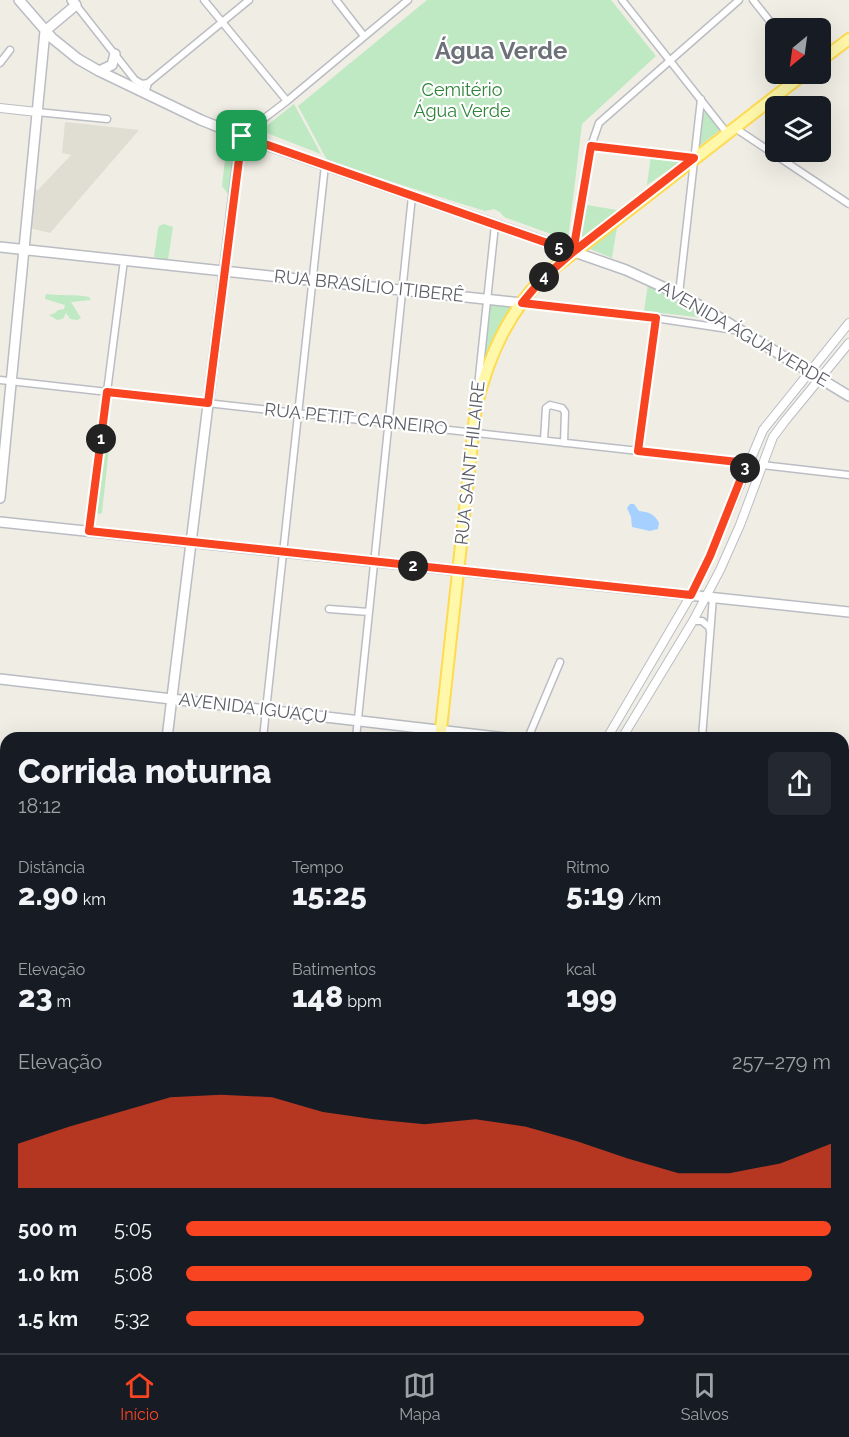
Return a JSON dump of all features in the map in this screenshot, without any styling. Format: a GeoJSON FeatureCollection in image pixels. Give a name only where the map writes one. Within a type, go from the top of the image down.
{"type":"FeatureCollection","features":[{"type":"Feature","properties":{"kind":"main road","name":"AVENIDA ÁGUA VERDE"},"geometry":{"type":"LineString","coordinates":[[20,0],[45,31],[69,52],[99,71],[145,94],[242,136],[626,270],[679,294],[849,396]]}},
{"type":"Feature","properties":{"kind":"main road"},"geometry":{"type":"LineString","coordinates":[[0,498],[45,31],[77,2]]}},
{"type":"Feature","properties":{"kind":"main road"},"geometry":{"type":"LineString","coordinates":[[831,53],[849,39]]}},
{"type":"Feature","properties":{"kind":"main road"},"geometry":{"type":"LineString","coordinates":[[99,71],[112,65],[115,54]]}},
{"type":"Feature","properties":{"kind":"main road"},"geometry":{"type":"LineString","coordinates":[[476,407],[492,352],[506,325],[541,280],[573,252],[791,84]]}},
{"type":"Feature","properties":{"kind":"main road"},"geometry":{"type":"LineString","coordinates":[[168,732],[242,136]]}},
{"type":"Feature","properties":{"kind":"main road","name":"RUA BRASÍLIO ITIBERÊ"},"geometry":{"type":"LineString","coordinates":[[0,247],[522,303]]}},
{"type":"Feature","properties":{"kind":"main road","name":"RUA SAINT HILAIRE"},"geometry":{"type":"LineString","coordinates":[[441,732],[476,407]]}},
{"type":"Feature","properties":{"kind":"main road"},"geometry":{"type":"LineString","coordinates":[[0,522],[849,612]]}},
{"type":"Feature","properties":{"kind":"main road","name":"AVENIDA IGUAÇU"},"geometry":{"type":"LineString","coordinates":[[0,679],[357,720],[429,732]]}},
{"type":"Feature","properties":{"kind":"street"},"geometry":{"type":"LineString","coordinates":[[204,0],[287,101]]}},
{"type":"Feature","properties":{"kind":"street"},"geometry":{"type":"LineString","coordinates":[[77,2],[135,80],[142,84],[148,83],[249,0]]}},
{"type":"Feature","properties":{"kind":"street"},"geometry":{"type":"LineString","coordinates":[[336,0],[364,36]]}},
{"type":"Feature","properties":{"kind":"street"},"geometry":{"type":"LineString","coordinates":[[242,136],[408,0]]}},
{"type":"Feature","properties":{"kind":"street"},"geometry":{"type":"LineString","coordinates":[[622,0],[701,99],[731,130],[849,204]]}},
{"type":"Feature","properties":{"kind":"street"},"geometry":{"type":"LineString","coordinates":[[573,252],[591,146],[597,126],[739,0]]}},
{"type":"Feature","properties":{"kind":"street"},"geometry":{"type":"LineString","coordinates":[[753,0],[767,18]]}},
{"type":"Feature","properties":{"kind":"street"},"geometry":{"type":"LineString","coordinates":[[0,63],[10,50]]}},
{"type":"Feature","properties":{"kind":"street"},"geometry":{"type":"LineString","coordinates":[[145,94],[148,83]]}},
{"type":"Feature","properties":{"kind":"street"},"geometry":{"type":"LineString","coordinates":[[679,294],[701,99]]}},
{"type":"Feature","properties":{"kind":"street"},"geometry":{"type":"LineString","coordinates":[[0,108],[107,119]]}},
{"type":"Feature","properties":{"kind":"street"},"geometry":{"type":"LineString","coordinates":[[591,146],[694,158]]}},
{"type":"Feature","properties":{"kind":"street"},"geometry":{"type":"LineString","coordinates":[[264,732],[325,165]]}},
{"type":"Feature","properties":{"kind":"street"},"geometry":{"type":"LineString","coordinates":[[356,732],[412,196]]}},
{"type":"Feature","properties":{"kind":"street","name":"RUA SAINT HILAIRE"},"geometry":{"type":"LineString","coordinates":[[476,407],[495,225]]}},
{"type":"Feature","properties":{"kind":"street"},"geometry":{"type":"LineString","coordinates":[[89,531],[124,260]]}},
{"type":"Feature","properties":{"kind":"street","name":"RUA BRASÍLIO ITIBERÊ"},"geometry":{"type":"LineString","coordinates":[[522,303],[738,330]]}},
{"type":"Feature","properties":{"kind":"street"},"geometry":{"type":"LineString","coordinates":[[638,451],[656,318]]}},
{"type":"Feature","properties":{"kind":"street"},"geometry":{"type":"LineString","coordinates":[[611,732],[691,595],[710,556],[747,463],[766,425],[849,323]]}},
{"type":"Feature","properties":{"kind":"street"},"geometry":{"type":"LineString","coordinates":[[626,732],[709,597],[779,428],[849,343]]}},
{"type":"Feature","properties":{"kind":"street","name":"RUA PETIT CARNEIRO"},"geometry":{"type":"LineString","coordinates":[[0,380],[747,463]]}},
{"type":"Feature","properties":{"kind":"street"},"geometry":{"type":"LineString","coordinates":[[544,441],[546,408],[550,405],[562,408],[565,412],[564,443]]}},
{"type":"Feature","properties":{"kind":"street"},"geometry":{"type":"LineString","coordinates":[[762,465],[849,475]]}},
{"type":"Feature","properties":{"kind":"street"},"geometry":{"type":"LineString","coordinates":[[702,732],[710,632],[709,597]]}},
{"type":"Feature","properties":{"kind":"street"},"geometry":{"type":"LineString","coordinates":[[329,609],[369,612]]}},
{"type":"Feature","properties":{"kind":"street"},"geometry":{"type":"LineString","coordinates":[[693,621],[702,621],[709,627],[710,632]]}},
{"type":"Feature","properties":{"kind":"street"},"geometry":{"type":"LineString","coordinates":[[531,732],[560,662]]}},
{"type":"Feature","properties":{"kind":"shaded area"},"geometry":{"type":"Polygon","coordinates":[[[65,122],[139,130],[50,233],[29,228],[33,189],[38,190],[71,155],[62,153],[65,122]]]}},
{"type":"Feature","properties":{"kind":"green space","name":"Cemitério Água Verde"},"geometry":{"type":"Polygon","coordinates":[[[427,0],[611,0],[656,56],[582,124],[568,240],[504,217],[494,209],[485,211],[328,162],[298,106],[427,0]]]}},
{"type":"Feature","properties":{"kind":"green space"},"geometry":{"type":"Polygon","coordinates":[[[294,104],[321,154],[264,132],[265,127],[294,104]]]}},
{"type":"Feature","properties":{"kind":"green space"},"geometry":{"type":"Polygon","coordinates":[[[702,107],[720,130],[698,147],[702,107]]]}},
{"type":"Feature","properties":{"kind":"green space"},"geometry":{"type":"Polygon","coordinates":[[[227,140],[236,143],[230,197],[222,186],[227,140]]]}},
{"type":"Feature","properties":{"kind":"green space"},"geometry":{"type":"Polygon","coordinates":[[[651,155],[686,158],[647,185],[651,155]]]}},
{"type":"Feature","properties":{"kind":"green space"},"geometry":{"type":"Polygon","coordinates":[[[587,205],[617,210],[580,241],[587,205]]]}},
{"type":"Feature","properties":{"kind":"green space"},"geometry":{"type":"Polygon","coordinates":[[[164,224],[173,227],[168,260],[154,257],[158,229],[164,224]]]}},
{"type":"Feature","properties":{"kind":"green space"},"geometry":{"type":"Polygon","coordinates":[[[617,227],[612,258],[590,249],[617,227]]]}},
{"type":"Feature","properties":{"kind":"green space"},"geometry":{"type":"Polygon","coordinates":[[[648,284],[713,319],[644,311],[648,284]]]}},
{"type":"Feature","properties":{"kind":"green space"},"geometry":{"type":"Polygon","coordinates":[[[46,294],[83,296],[91,300],[71,302],[81,318],[70,319],[66,313],[63,319],[57,320],[49,315],[64,309],[65,305],[45,299],[46,294]]]}},
{"type":"Feature","properties":{"kind":"green space"},"geometry":{"type":"Polygon","coordinates":[[[489,305],[512,307],[495,334],[483,364],[489,305]]]}},
{"type":"Feature","properties":{"kind":"green space"},"geometry":{"type":"Polygon","coordinates":[[[105,445],[109,448],[102,513],[99,514],[96,512],[105,445]]]}},
{"type":"Feature","properties":{"kind":"water"},"geometry":{"type":"Polygon","coordinates":[[[630,504],[634,504],[639,511],[653,516],[659,523],[658,529],[650,531],[632,527],[627,508],[630,504]]]}},
{"type":"Feature","properties":{"kind":"district","name":"Água Verde"},"geometry":{"type":"Point","coordinates":[501,51]}},
{"type":"Feature","properties":{"kind":"route"},"geometry":{"type":"LineString","coordinates":[[242,136],[208,403],[107,392],[89,531],[691,595],[710,556],[747,463],[638,451],[656,318],[522,303],[541,280],[573,252],[591,146],[694,158],[573,252],[242,136]]}}]}
